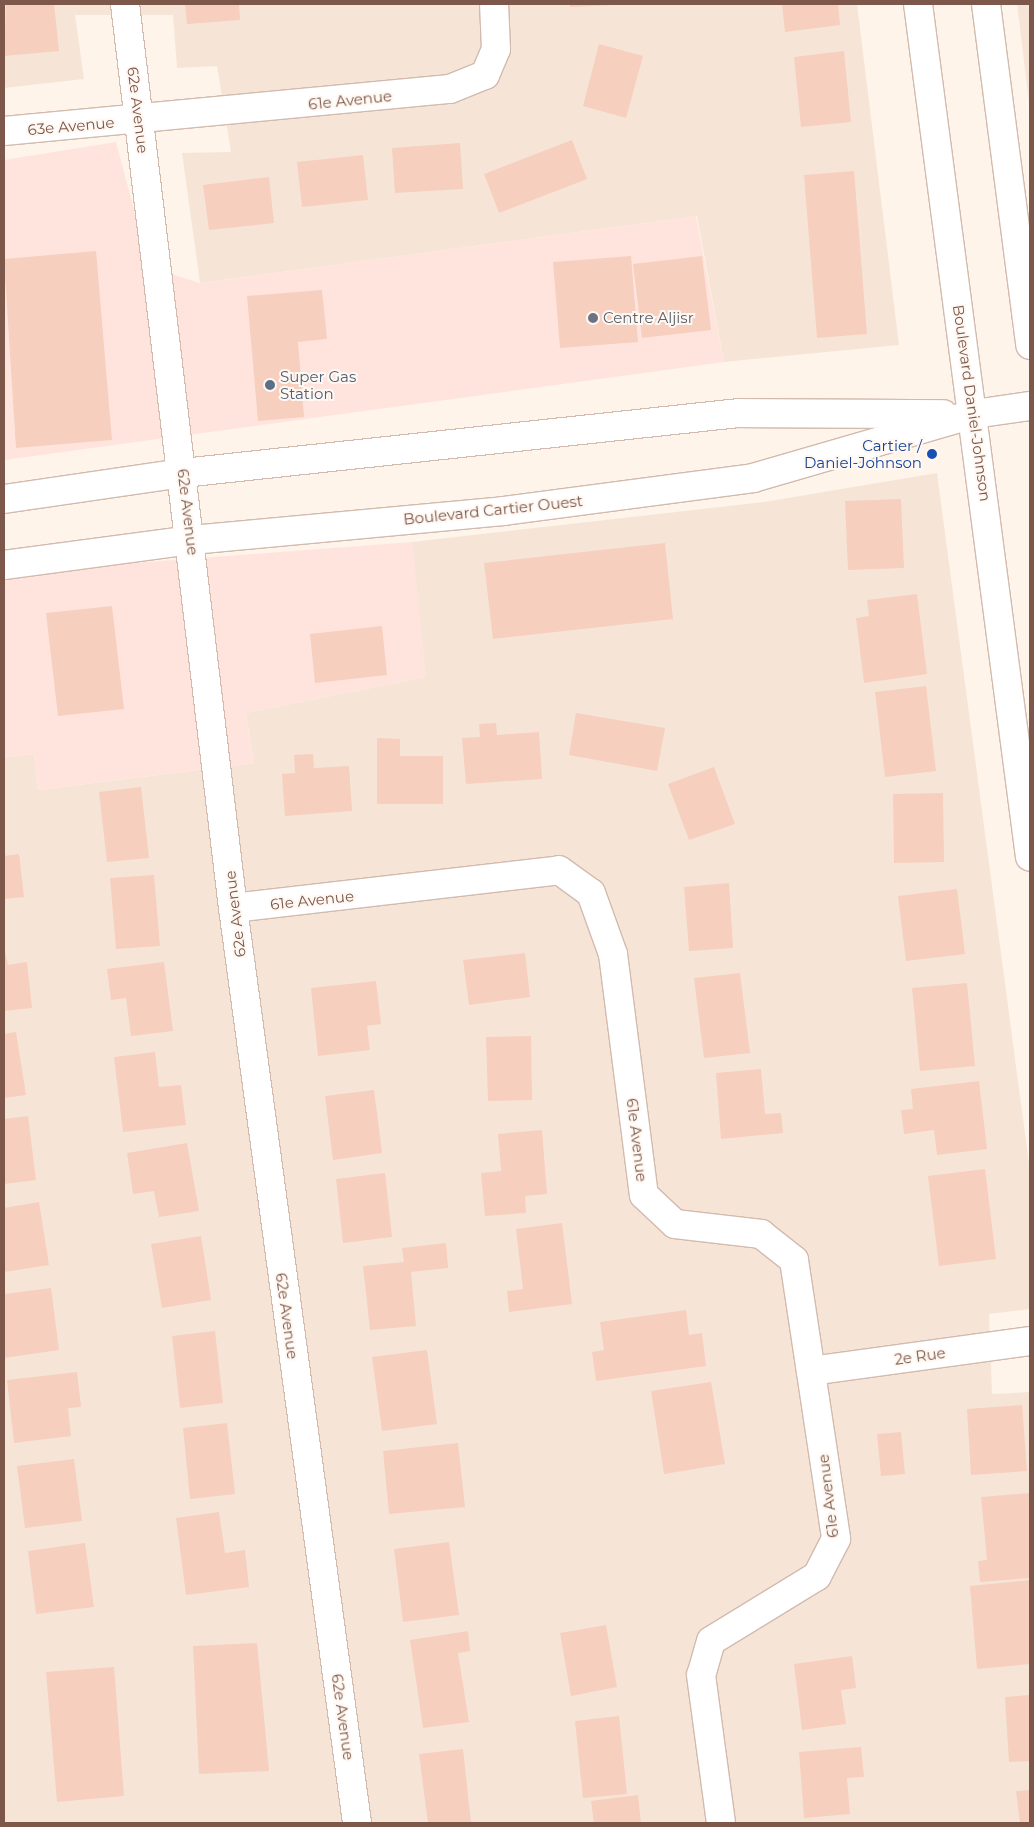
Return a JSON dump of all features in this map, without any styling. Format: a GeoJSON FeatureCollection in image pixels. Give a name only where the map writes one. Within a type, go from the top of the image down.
{"type":"FeatureCollection","features":[{"type":"Feature","properties":{"kind":"street","name":"62e Avenue"},"geometry":{"type":"LineString","coordinates":[[124,4],[192,540],[233,908],[357,1823]]}},
{"type":"Feature","properties":{"kind":"street","name":"61e Avenue"},"geometry":{"type":"LineString","coordinates":[[139,120],[450,89],[484,75],[496,49],[494,4]]}},
{"type":"Feature","properties":{"kind":"street","name":"Boulevard Daniel-Johnson"},"geometry":{"type":"LineString","coordinates":[[918,4],[1027,802],[1030,857]]}},
{"type":"Feature","properties":{"kind":"street"},"geometry":{"type":"LineString","coordinates":[[986,4],[1030,345]]}},
{"type":"Feature","properties":{"kind":"street","name":"63e Avenue"},"geometry":{"type":"LineString","coordinates":[[4,132],[139,120]]}},
{"type":"Feature","properties":{"kind":"street","name":"Boulevard Cartier Ouest"},"geometry":{"type":"LineString","coordinates":[[4,565],[192,540],[503,511],[753,478],[974,414],[1030,406]]}},
{"type":"Feature","properties":{"kind":"street","name":"Boulevard Cartier Ouest"},"geometry":{"type":"LineString","coordinates":[[4,499],[183,473],[739,413],[974,414]]}},
{"type":"Feature","properties":{"kind":"street","name":"61e Avenue"},"geometry":{"type":"LineString","coordinates":[[233,908],[559,870],[591,893],[612,954],[644,1195],[675,1224],[761,1234],[794,1260],[836,1540],[817,1576],[711,1640],[701,1675],[721,1823]]}},
{"type":"Feature","properties":{"kind":"street","name":"2e Rue"},"geometry":{"type":"LineString","coordinates":[[811,1371],[1030,1341]]}},
{"type":"Feature","properties":{"kind":"shaded area"},"geometry":{"type":"Polygon","coordinates":[[[4,4],[857,4],[899,345],[724,362],[697,216],[200,283],[182,153],[231,152],[217,66],[177,68],[173,15],[75,15],[84,79],[4,88],[4,4]]]}},
{"type":"Feature","properties":{"kind":"shaded area"},"geometry":{"type":"Polygon","coordinates":[[[1017,4],[1030,4],[1030,111],[1017,4]]]}},
{"type":"Feature","properties":{"kind":"shaded area"},"geometry":{"type":"Polygon","coordinates":[[[116,142],[149,267],[200,283],[696,216],[724,362],[4,460],[4,160],[116,142]]]}},
{"type":"Feature","properties":{"kind":"shaded area"},"geometry":{"type":"Polygon","coordinates":[[[937,473],[1030,1171],[1030,1309],[989,1314],[992,1394],[1030,1392],[1030,1823],[4,1823],[4,757],[34,754],[38,790],[254,763],[246,713],[425,677],[412,542],[764,502],[937,473]]]}},
{"type":"Feature","properties":{"kind":"shaded area"},"geometry":{"type":"Polygon","coordinates":[[[412,542],[426,677],[246,713],[254,763],[37,790],[34,754],[4,757],[4,573],[412,542]]]}},
{"type":"Feature","properties":{"kind":"building"},"geometry":{"type":"Polygon","coordinates":[[[6,4],[54,4],[59,51],[4,56],[6,4]]]}},
{"type":"Feature","properties":{"kind":"building"},"geometry":{"type":"Polygon","coordinates":[[[185,4],[239,4],[240,20],[187,24],[185,4]]]}},
{"type":"Feature","properties":{"kind":"building"},"geometry":{"type":"Polygon","coordinates":[[[570,4],[613,4],[613,5],[570,7],[570,4]]]}},
{"type":"Feature","properties":{"kind":"building"},"geometry":{"type":"Polygon","coordinates":[[[782,4],[838,4],[840,25],[785,32],[782,4]]]}},
{"type":"Feature","properties":{"kind":"building"},"geometry":{"type":"Polygon","coordinates":[[[599,44],[643,56],[626,118],[583,106],[599,44]]]}},
{"type":"Feature","properties":{"kind":"building"},"geometry":{"type":"Polygon","coordinates":[[[844,51],[851,122],[801,127],[794,57],[844,51]]]}},
{"type":"Feature","properties":{"kind":"building"},"geometry":{"type":"Polygon","coordinates":[[[572,140],[587,179],[499,213],[484,174],[572,140]]]}},
{"type":"Feature","properties":{"kind":"building"},"geometry":{"type":"Polygon","coordinates":[[[460,143],[463,189],[395,193],[392,148],[460,143]]]}},
{"type":"Feature","properties":{"kind":"building"},"geometry":{"type":"Polygon","coordinates":[[[363,155],[368,200],[302,207],[297,162],[363,155]]]}},
{"type":"Feature","properties":{"kind":"building"},"geometry":{"type":"Polygon","coordinates":[[[854,171],[867,334],[817,338],[804,175],[854,171]]]}},
{"type":"Feature","properties":{"kind":"building"},"geometry":{"type":"Polygon","coordinates":[[[269,177],[274,223],[209,230],[203,185],[269,177]]]}},
{"type":"Feature","properties":{"kind":"building"},"geometry":{"type":"Polygon","coordinates":[[[96,251],[112,440],[16,448],[4,259],[96,251]]]}},
{"type":"Feature","properties":{"kind":"building"},"geometry":{"type":"Polygon","coordinates":[[[631,256],[638,342],[560,348],[553,262],[631,256]]]}},
{"type":"Feature","properties":{"kind":"building"},"geometry":{"type":"Polygon","coordinates":[[[702,256],[711,330],[642,338],[633,264],[702,256]]]}},
{"type":"Feature","properties":{"kind":"building"},"geometry":{"type":"Polygon","coordinates":[[[322,290],[327,339],[298,342],[304,417],[258,421],[247,296],[322,290]]]}},
{"type":"Feature","properties":{"kind":"building"},"geometry":{"type":"Polygon","coordinates":[[[901,499],[904,568],[848,570],[845,501],[901,499]]]}},
{"type":"Feature","properties":{"kind":"building"},"geometry":{"type":"Polygon","coordinates":[[[665,543],[673,619],[493,639],[484,563],[665,543]]]}},
{"type":"Feature","properties":{"kind":"building"},"geometry":{"type":"Polygon","coordinates":[[[917,594],[927,674],[864,683],[856,618],[869,616],[867,600],[917,594]]]}},
{"type":"Feature","properties":{"kind":"building"},"geometry":{"type":"Polygon","coordinates":[[[112,606],[124,709],[58,716],[46,613],[112,606]]]}},
{"type":"Feature","properties":{"kind":"building"},"geometry":{"type":"Polygon","coordinates":[[[382,626],[387,675],[315,683],[310,634],[382,626]]]}},
{"type":"Feature","properties":{"kind":"building"},"geometry":{"type":"Polygon","coordinates":[[[926,686],[936,771],[885,777],[875,692],[926,686]]]}},
{"type":"Feature","properties":{"kind":"building"},"geometry":{"type":"Polygon","coordinates":[[[576,713],[665,728],[657,771],[569,755],[576,713]]]}},
{"type":"Feature","properties":{"kind":"building"},"geometry":{"type":"Polygon","coordinates":[[[496,723],[497,735],[539,732],[542,779],[466,784],[462,738],[480,737],[479,724],[496,723]]]}},
{"type":"Feature","properties":{"kind":"building"},"geometry":{"type":"Polygon","coordinates":[[[377,738],[400,739],[400,756],[443,756],[443,804],[377,804],[377,738]]]}},
{"type":"Feature","properties":{"kind":"building"},"geometry":{"type":"Polygon","coordinates":[[[313,754],[314,768],[349,766],[352,811],[285,816],[282,774],[295,773],[294,755],[313,754]]]}},
{"type":"Feature","properties":{"kind":"building"},"geometry":{"type":"Polygon","coordinates":[[[714,767],[735,824],[689,840],[668,784],[714,767]]]}},
{"type":"Feature","properties":{"kind":"building"},"geometry":{"type":"Polygon","coordinates":[[[141,787],[149,858],[107,862],[99,792],[141,787]]]}},
{"type":"Feature","properties":{"kind":"building"},"geometry":{"type":"Polygon","coordinates":[[[943,793],[944,862],[894,863],[893,794],[943,793]]]}},
{"type":"Feature","properties":{"kind":"building"},"geometry":{"type":"Polygon","coordinates":[[[19,854],[24,897],[4,899],[4,856],[19,854]]]}},
{"type":"Feature","properties":{"kind":"building"},"geometry":{"type":"Polygon","coordinates":[[[154,875],[160,946],[116,949],[110,878],[154,875]]]}},
{"type":"Feature","properties":{"kind":"building"},"geometry":{"type":"Polygon","coordinates":[[[729,883],[733,948],[689,951],[684,887],[729,883]]]}},
{"type":"Feature","properties":{"kind":"building"},"geometry":{"type":"Polygon","coordinates":[[[957,889],[965,954],[906,961],[898,896],[957,889]]]}},
{"type":"Feature","properties":{"kind":"building"},"geometry":{"type":"Polygon","coordinates":[[[4,947],[8,965],[27,962],[32,1008],[4,1011],[4,947]]]}},
{"type":"Feature","properties":{"kind":"building"},"geometry":{"type":"Polygon","coordinates":[[[525,953],[530,997],[469,1005],[463,960],[525,953]]]}},
{"type":"Feature","properties":{"kind":"building"},"geometry":{"type":"Polygon","coordinates":[[[164,962],[173,1031],[131,1036],[126,998],[111,1000],[107,969],[164,962]]]}},
{"type":"Feature","properties":{"kind":"building"},"geometry":{"type":"Polygon","coordinates":[[[740,973],[750,1053],[704,1058],[694,978],[740,973]]]}},
{"type":"Feature","properties":{"kind":"building"},"geometry":{"type":"Polygon","coordinates":[[[376,981],[381,1024],[367,1026],[370,1050],[318,1056],[311,988],[376,981]]]}},
{"type":"Feature","properties":{"kind":"building"},"geometry":{"type":"Polygon","coordinates":[[[967,983],[975,1066],[920,1071],[912,988],[967,983]]]}},
{"type":"Feature","properties":{"kind":"building"},"geometry":{"type":"Polygon","coordinates":[[[16,1032],[26,1095],[4,1098],[4,1034],[16,1032]]]}},
{"type":"Feature","properties":{"kind":"building"},"geometry":{"type":"Polygon","coordinates":[[[531,1036],[532,1100],[488,1101],[486,1037],[531,1036]]]}},
{"type":"Feature","properties":{"kind":"building"},"geometry":{"type":"Polygon","coordinates":[[[155,1052],[159,1087],[181,1085],[186,1125],[123,1132],[114,1057],[155,1052]]]}},
{"type":"Feature","properties":{"kind":"building"},"geometry":{"type":"Polygon","coordinates":[[[761,1069],[765,1114],[781,1113],[783,1133],[721,1139],[716,1073],[761,1069]]]}},
{"type":"Feature","properties":{"kind":"building"},"geometry":{"type":"Polygon","coordinates":[[[979,1081],[987,1149],[937,1155],[934,1130],[904,1134],[901,1110],[913,1109],[911,1089],[979,1081]]]}},
{"type":"Feature","properties":{"kind":"building"},"geometry":{"type":"Polygon","coordinates":[[[374,1090],[382,1153],[333,1160],[325,1096],[374,1090]]]}},
{"type":"Feature","properties":{"kind":"building"},"geometry":{"type":"Polygon","coordinates":[[[28,1116],[36,1180],[4,1184],[4,1119],[28,1116]]]}},
{"type":"Feature","properties":{"kind":"building"},"geometry":{"type":"Polygon","coordinates":[[[542,1130],[547,1194],[525,1196],[526,1213],[485,1216],[481,1173],[501,1171],[498,1134],[542,1130]]]}},
{"type":"Feature","properties":{"kind":"building"},"geometry":{"type":"Polygon","coordinates":[[[187,1143],[199,1211],[159,1217],[154,1191],[133,1194],[127,1153],[187,1143]]]}},
{"type":"Feature","properties":{"kind":"building"},"geometry":{"type":"Polygon","coordinates":[[[985,1169],[996,1259],[939,1266],[928,1176],[985,1169]]]}},
{"type":"Feature","properties":{"kind":"building"},"geometry":{"type":"Polygon","coordinates":[[[385,1173],[392,1237],[343,1243],[336,1179],[385,1173]]]}},
{"type":"Feature","properties":{"kind":"building"},"geometry":{"type":"Polygon","coordinates":[[[39,1202],[49,1265],[4,1272],[4,1208],[39,1202]]]}},
{"type":"Feature","properties":{"kind":"building"},"geometry":{"type":"Polygon","coordinates":[[[562,1223],[572,1304],[509,1312],[507,1291],[523,1289],[516,1229],[562,1223]]]}},
{"type":"Feature","properties":{"kind":"building"},"geometry":{"type":"Polygon","coordinates":[[[201,1236],[211,1300],[162,1308],[151,1244],[201,1236]]]}},
{"type":"Feature","properties":{"kind":"building"},"geometry":{"type":"Polygon","coordinates":[[[446,1243],[448,1268],[411,1272],[416,1326],[370,1330],[363,1266],[404,1262],[402,1248],[446,1243]]]}},
{"type":"Feature","properties":{"kind":"building"},"geometry":{"type":"Polygon","coordinates":[[[51,1288],[59,1350],[4,1358],[4,1294],[51,1288]]]}},
{"type":"Feature","properties":{"kind":"building"},"geometry":{"type":"Polygon","coordinates":[[[686,1310],[689,1335],[702,1333],[706,1366],[596,1381],[592,1352],[604,1350],[600,1322],[686,1310]]]}},
{"type":"Feature","properties":{"kind":"building"},"geometry":{"type":"Polygon","coordinates":[[[215,1331],[223,1403],[180,1408],[172,1336],[215,1331]]]}},
{"type":"Feature","properties":{"kind":"building"},"geometry":{"type":"Polygon","coordinates":[[[427,1350],[437,1424],[382,1431],[372,1357],[427,1350]]]}},
{"type":"Feature","properties":{"kind":"building"},"geometry":{"type":"Polygon","coordinates":[[[77,1372],[81,1407],[68,1408],[71,1436],[14,1443],[7,1380],[77,1372]]]}},
{"type":"Feature","properties":{"kind":"building"},"geometry":{"type":"Polygon","coordinates":[[[711,1382],[725,1464],[664,1474],[651,1391],[711,1382]]]}},
{"type":"Feature","properties":{"kind":"building"},"geometry":{"type":"Polygon","coordinates":[[[1022,1405],[1027,1471],[971,1475],[967,1409],[1022,1405]]]}},
{"type":"Feature","properties":{"kind":"building"},"geometry":{"type":"Polygon","coordinates":[[[227,1423],[235,1494],[190,1499],[183,1428],[227,1423]]]}},
{"type":"Feature","properties":{"kind":"building"},"geometry":{"type":"Polygon","coordinates":[[[901,1432],[905,1474],[881,1476],[877,1434],[901,1432]]]}},
{"type":"Feature","properties":{"kind":"building"},"geometry":{"type":"Polygon","coordinates":[[[458,1443],[465,1507],[389,1514],[383,1451],[458,1443]]]}},
{"type":"Feature","properties":{"kind":"building"},"geometry":{"type":"Polygon","coordinates":[[[74,1459],[82,1521],[25,1528],[17,1466],[74,1459]]]}},
{"type":"Feature","properties":{"kind":"building"},"geometry":{"type":"Polygon","coordinates":[[[1030,1493],[1030,1578],[980,1582],[978,1561],[987,1560],[981,1497],[1030,1493]]]}},
{"type":"Feature","properties":{"kind":"building"},"geometry":{"type":"Polygon","coordinates":[[[219,1512],[225,1553],[245,1550],[249,1587],[186,1595],[176,1518],[219,1512]]]}},
{"type":"Feature","properties":{"kind":"building"},"geometry":{"type":"Polygon","coordinates":[[[449,1542],[459,1615],[403,1622],[394,1549],[449,1542]]]}},
{"type":"Feature","properties":{"kind":"building"},"geometry":{"type":"Polygon","coordinates":[[[85,1543],[94,1607],[36,1614],[28,1551],[85,1543]]]}},
{"type":"Feature","properties":{"kind":"building"},"geometry":{"type":"Polygon","coordinates":[[[1030,1580],[1030,1664],[977,1669],[970,1586],[1030,1580]]]}},
{"type":"Feature","properties":{"kind":"building"},"geometry":{"type":"Polygon","coordinates":[[[606,1625],[617,1687],[571,1696],[560,1633],[606,1625]]]}},
{"type":"Feature","properties":{"kind":"building"},"geometry":{"type":"Polygon","coordinates":[[[468,1631],[470,1651],[458,1653],[469,1722],[423,1728],[410,1640],[468,1631]]]}},
{"type":"Feature","properties":{"kind":"building"},"geometry":{"type":"Polygon","coordinates":[[[257,1643],[269,1771],[199,1774],[193,1646],[257,1643]]]}},
{"type":"Feature","properties":{"kind":"building"},"geometry":{"type":"Polygon","coordinates":[[[852,1656],[856,1688],[841,1690],[846,1724],[802,1730],[794,1664],[852,1656]]]}},
{"type":"Feature","properties":{"kind":"building"},"geometry":{"type":"Polygon","coordinates":[[[114,1667],[124,1796],[57,1802],[46,1672],[114,1667]]]}},
{"type":"Feature","properties":{"kind":"building"},"geometry":{"type":"Polygon","coordinates":[[[1030,1695],[1030,1761],[1009,1762],[1005,1697],[1030,1695]]]}},
{"type":"Feature","properties":{"kind":"building"},"geometry":{"type":"Polygon","coordinates":[[[619,1716],[627,1794],[583,1798],[575,1721],[619,1716]]]}},
{"type":"Feature","properties":{"kind":"building"},"geometry":{"type":"Polygon","coordinates":[[[861,1747],[864,1777],[847,1778],[850,1814],[804,1818],[799,1752],[861,1747]]]}},
{"type":"Feature","properties":{"kind":"building"},"geometry":{"type":"Polygon","coordinates":[[[463,1749],[471,1823],[428,1823],[419,1754],[463,1749]]]}},
{"type":"Feature","properties":{"kind":"building"},"geometry":{"type":"Polygon","coordinates":[[[1030,1790],[1030,1823],[1020,1823],[1016,1791],[1030,1790]]]}},
{"type":"Feature","properties":{"kind":"building"},"geometry":{"type":"Polygon","coordinates":[[[638,1795],[641,1823],[594,1823],[591,1801],[638,1795]]]}},
{"type":"Feature","properties":{"kind":"place","name":"Centre Aljisr"},"geometry":{"type":"Point","coordinates":[593,318]}},
{"type":"Feature","properties":{"kind":"place","name":"Super Gas Station"},"geometry":{"type":"Point","coordinates":[270,385]}},
{"type":"Feature","properties":{"kind":"place","name":"Cartier / Daniel-Johnson"},"geometry":{"type":"Point","coordinates":[932,454]}}]}
